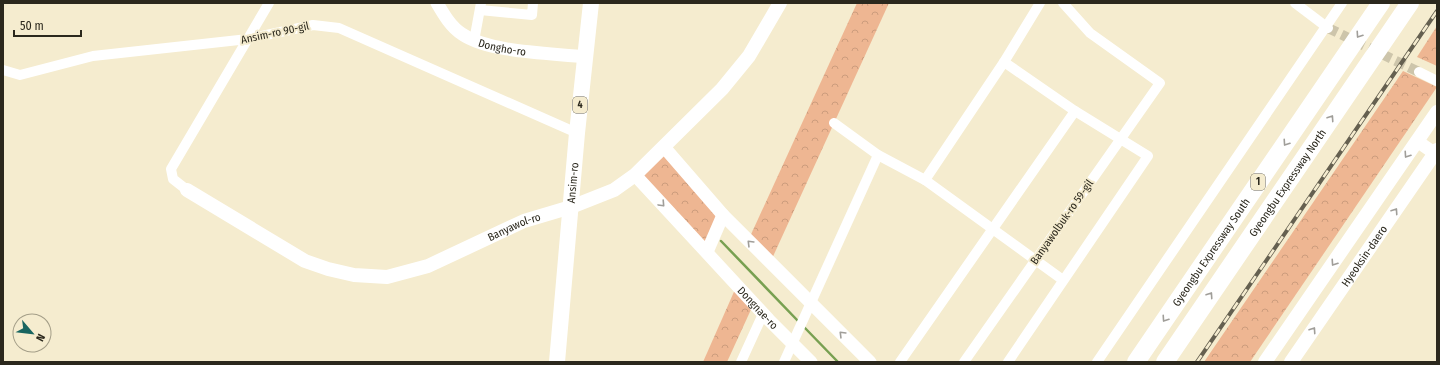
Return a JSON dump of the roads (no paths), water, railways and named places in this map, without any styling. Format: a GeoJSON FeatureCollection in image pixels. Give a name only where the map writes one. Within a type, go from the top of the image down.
{"type":"FeatureCollection","features":[{"type":"Feature","properties":{"kind":"highway","name":"Gyeongbu Expressway South"},"geometry":{"type":"LineString","coordinates":[[1136,362],[1381,3]]}},
{"type":"Feature","properties":{"kind":"highway","name":"Gyeongbu Expressway North"},"geometry":{"type":"LineString","coordinates":[[1165,362],[1410,3]]}},
{"type":"Feature","properties":{"kind":"main road","name":"Ansim-ro"},"geometry":{"type":"LineString","coordinates":[[557,362],[577,132],[591,3]]}},
{"type":"Feature","properties":{"kind":"main road","name":"Banyawol-ro"},"geometry":{"type":"LineString","coordinates":[[187,190],[305,261],[354,275],[387,277],[428,266],[524,221],[571,207],[614,190],[636,175],[722,90],[749,56],[780,3]]}},
{"type":"Feature","properties":{"kind":"main road"},"geometry":{"type":"LineString","coordinates":[[1265,362],[1437,112]]}},
{"type":"Feature","properties":{"kind":"main road","name":"Hyeoksin-daero"},"geometry":{"type":"LineString","coordinates":[[1291,362],[1436,153]]}},
{"type":"Feature","properties":{"kind":"street"},"geometry":{"type":"LineString","coordinates":[[187,190],[172,179],[171,169],[269,3]]}},
{"type":"Feature","properties":{"kind":"street","name":"Dongho-ro"},"geometry":{"type":"LineString","coordinates":[[437,3],[446,19],[461,34],[474,41],[489,46],[586,57]]}},
{"type":"Feature","properties":{"kind":"street"},"geometry":{"type":"LineString","coordinates":[[474,41],[480,6],[532,15],[533,3]]}},
{"type":"Feature","properties":{"kind":"street"},"geometry":{"type":"LineString","coordinates":[[925,180],[1004,62],[1040,3]]}},
{"type":"Feature","properties":{"kind":"street","name":"Banyawolbuk-ro 59-gil"},"geometry":{"type":"LineString","coordinates":[[964,362],[1160,83],[1090,33],[1063,3]]}},
{"type":"Feature","properties":{"kind":"street"},"geometry":{"type":"LineString","coordinates":[[1295,3],[1327,27]]}},
{"type":"Feature","properties":{"kind":"street"},"geometry":{"type":"LineString","coordinates":[[1097,362],[1342,3]]}},
{"type":"Feature","properties":{"kind":"street","name":"Ansim-ro 90-gil"},"geometry":{"type":"LineString","coordinates":[[3,70],[20,75],[93,56],[248,39],[313,25],[339,28],[577,132]]}},
{"type":"Feature","properties":{"kind":"street"},"geometry":{"type":"LineString","coordinates":[[1004,62],[1075,111],[1148,156],[1008,362]]}},
{"type":"Feature","properties":{"kind":"street"},"geometry":{"type":"LineString","coordinates":[[1419,72],[1437,81]]}},
{"type":"Feature","properties":{"kind":"street"},"geometry":{"type":"LineString","coordinates":[[900,362],[1075,111]]}},
{"type":"Feature","properties":{"kind":"street"},"geometry":{"type":"LineString","coordinates":[[834,123],[878,155],[925,180],[1063,280]]}},
{"type":"Feature","properties":{"kind":"street"},"geometry":{"type":"LineString","coordinates":[[1417,141],[1436,153]]}},
{"type":"Feature","properties":{"kind":"street"},"geometry":{"type":"LineString","coordinates":[[664,147],[723,215],[870,362]]}},
{"type":"Feature","properties":{"kind":"street"},"geometry":{"type":"LineString","coordinates":[[784,362],[878,155]]}},
{"type":"Feature","properties":{"kind":"street","name":"Dongnae-ro"},"geometry":{"type":"LineString","coordinates":[[636,175],[792,345],[811,362]]}},
{"type":"Feature","properties":{"kind":"street"},"geometry":{"type":"LineString","coordinates":[[707,252],[723,215]]}},
{"type":"Feature","properties":{"kind":"street"},"geometry":{"type":"LineString","coordinates":[[741,362],[763,314]]}},
{"type":"Feature","properties":{"kind":"waterway"},"geometry":{"type":"LineString","coordinates":[[721,241],[799,322]]}},
{"type":"Feature","properties":{"kind":"waterway"},"geometry":{"type":"LineString","coordinates":[[804,327],[838,362]]}},
{"type":"Feature","properties":{"kind":"tunnel"},"geometry":{"type":"LineString","coordinates":[[1328,28],[1419,72]]}},
{"type":"Feature","properties":{"kind":"railway"},"geometry":{"type":"LineString","coordinates":[[1197,362],[1437,11]]}}]}
